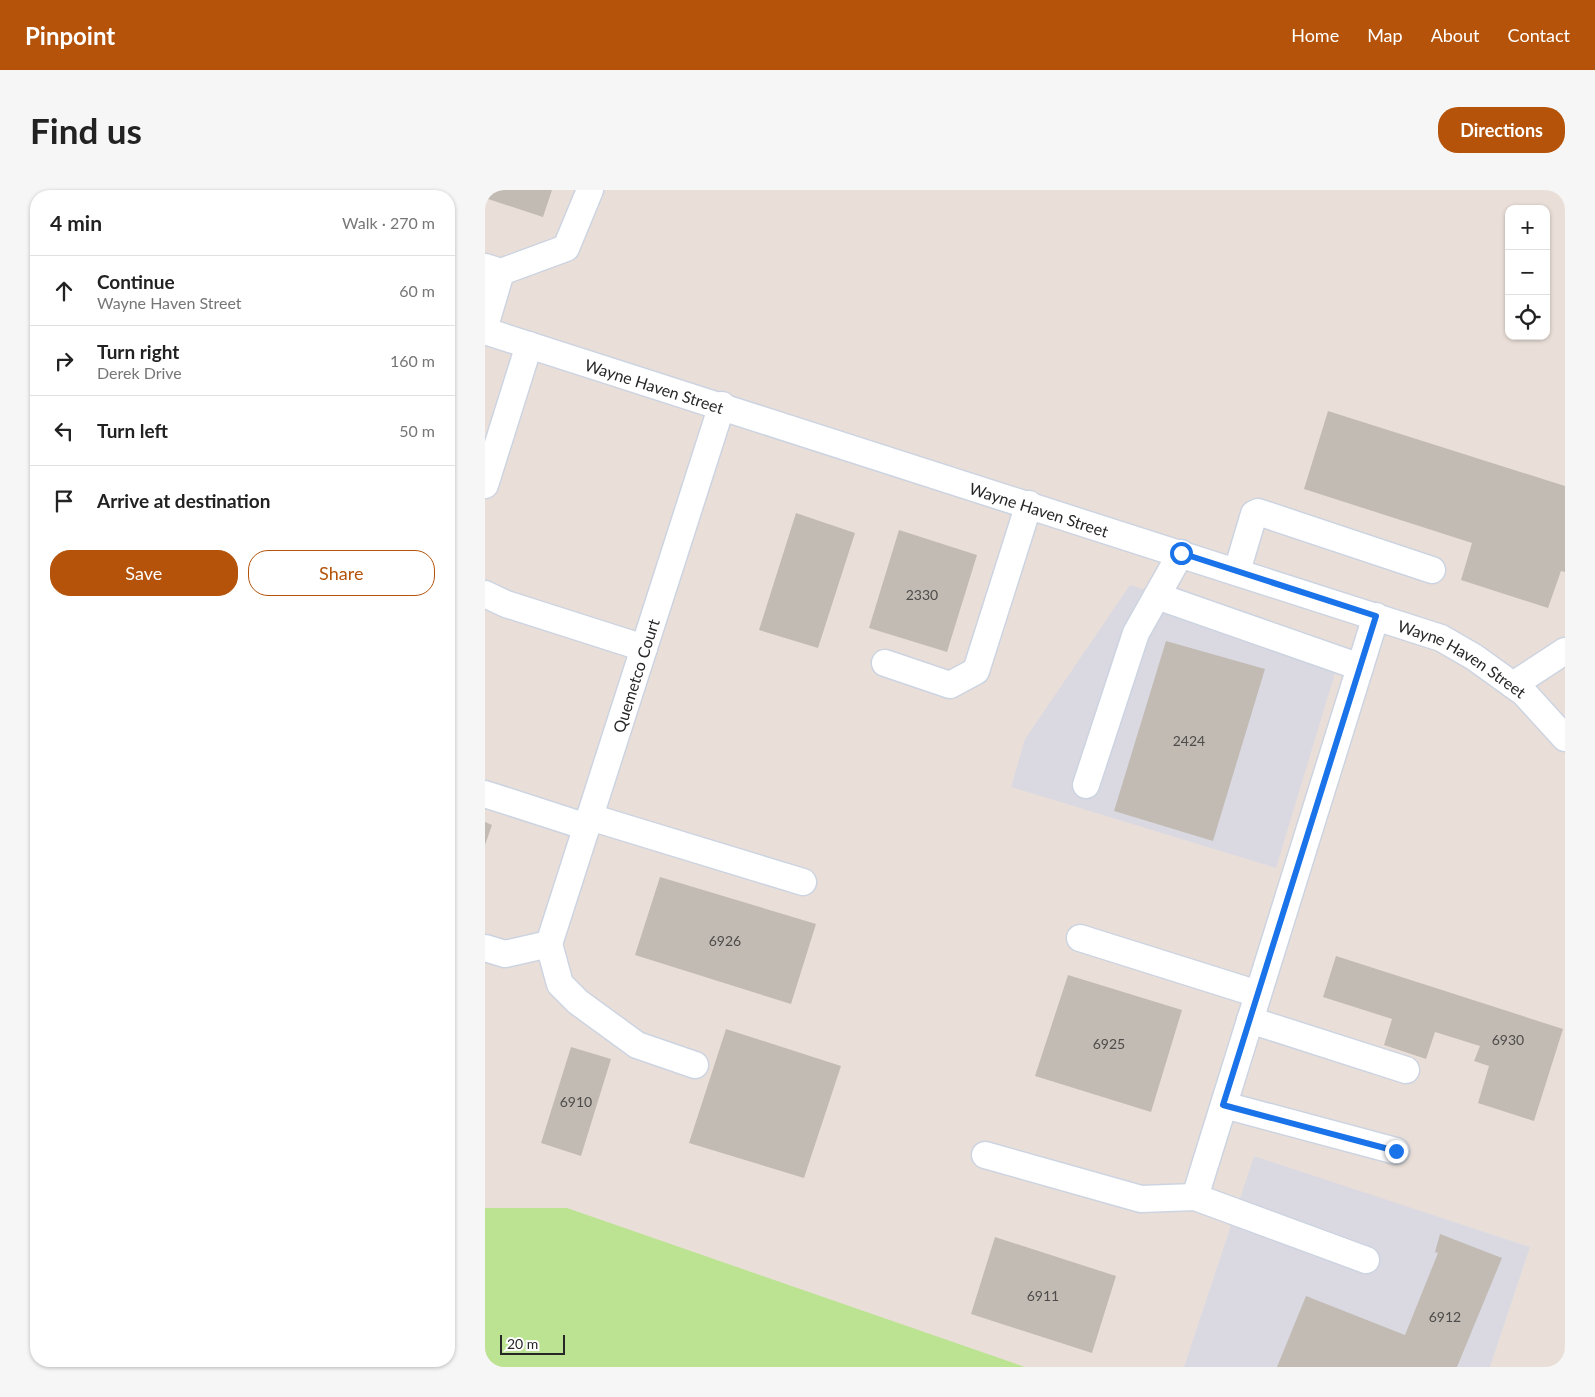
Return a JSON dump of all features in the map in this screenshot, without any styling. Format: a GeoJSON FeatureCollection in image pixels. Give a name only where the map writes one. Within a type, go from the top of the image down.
{"type":"FeatureCollection","features":[{"type":"Feature","properties":{"kind":"street"},"geometry":{"type":"LineString","coordinates":[[485,326],[493,270],[566,248],[590,190]]}},
{"type":"Feature","properties":{"kind":"street","name":"Wayne Haven Street"},"geometry":{"type":"LineString","coordinates":[[485,331],[722,405],[1441,638],[1474,657],[1523,693],[1565,738]]}},
{"type":"Feature","properties":{"kind":"street"},"geometry":{"type":"LineString","coordinates":[[485,485],[529,345]]}},
{"type":"Feature","properties":{"kind":"street","name":"Quemetco Court"},"geometry":{"type":"LineString","coordinates":[[549,944],[722,405]]}},
{"type":"Feature","properties":{"kind":"street"},"geometry":{"type":"LineString","coordinates":[[885,663],[950,685],[977,671],[1029,504]]}},
{"type":"Feature","properties":{"kind":"street"},"geometry":{"type":"LineString","coordinates":[[1237,571],[1254,514],[1258,512],[1432,570]]}},
{"type":"Feature","properties":{"kind":"street"},"geometry":{"type":"LineString","coordinates":[[1086,786],[1136,633],[1181,553]]}},
{"type":"Feature","properties":{"kind":"street"},"geometry":{"type":"LineString","coordinates":[[485,594],[506,604],[644,648]]}},
{"type":"Feature","properties":{"kind":"street"},"geometry":{"type":"LineString","coordinates":[[1157,596],[1360,667]]}},
{"type":"Feature","properties":{"kind":"street"},"geometry":{"type":"LineString","coordinates":[[1195,1197],[1376,616]]}},
{"type":"Feature","properties":{"kind":"street"},"geometry":{"type":"LineString","coordinates":[[1513,685],[1565,651]]}},
{"type":"Feature","properties":{"kind":"street"},"geometry":{"type":"LineString","coordinates":[[485,794],[803,882]]}},
{"type":"Feature","properties":{"kind":"street"},"geometry":{"type":"LineString","coordinates":[[1080,938],[1258,994]]}},
{"type":"Feature","properties":{"kind":"street"},"geometry":{"type":"LineString","coordinates":[[485,948],[505,954],[549,944],[560,984],[578,1002],[637,1045],[695,1065]]}},
{"type":"Feature","properties":{"kind":"street"},"geometry":{"type":"LineString","coordinates":[[1250,1020],[1406,1070]]}},
{"type":"Feature","properties":{"kind":"street"},"geometry":{"type":"LineString","coordinates":[[1223,1105],[1396,1151]]}},
{"type":"Feature","properties":{"kind":"street"},"geometry":{"type":"LineString","coordinates":[[985,1155],[1141,1199],[1195,1197],[1366,1260]]}},
{"type":"Feature","properties":{"kind":"shaded area"},"geometry":{"type":"Polygon","coordinates":[[[1130,585],[1342,650],[1276,868],[1011,787],[1025,739],[1130,585]]]}},
{"type":"Feature","properties":{"kind":"shaded area"},"geometry":{"type":"Polygon","coordinates":[[[1254,1156],[1530,1247],[1490,1367],[1184,1367],[1254,1156]]]}},
{"type":"Feature","properties":{"kind":"green space"},"geometry":{"type":"Polygon","coordinates":[[[485,1208],[567,1208],[1025,1367],[485,1367],[485,1208]]]}},
{"type":"Feature","properties":{"kind":"building"},"geometry":{"type":"Polygon","coordinates":[[[485,190],[552,190],[543,217],[485,198],[485,190]]]}},
{"type":"Feature","properties":{"kind":"building"},"geometry":{"type":"Polygon","coordinates":[[[1328,411],[1565,486],[1565,572],[1561,571],[1548,608],[1461,580],[1472,543],[1304,489],[1328,411]]]}},
{"type":"Feature","properties":{"kind":"building"},"geometry":{"type":"Polygon","coordinates":[[[796,513],[855,533],[818,648],[759,630],[796,513]]]}},
{"type":"Feature","properties":{"kind":"building"},"geometry":{"type":"Polygon","coordinates":[[[899,530],[977,555],[947,652],[869,628],[899,530]]]}},
{"type":"Feature","properties":{"kind":"building"},"geometry":{"type":"Polygon","coordinates":[[[1166,641],[1265,669],[1213,841],[1114,811],[1166,641]]]}},
{"type":"Feature","properties":{"kind":"building"},"geometry":{"type":"Polygon","coordinates":[[[485,822],[492,825],[485,845],[485,822]]]}},
{"type":"Feature","properties":{"kind":"building"},"geometry":{"type":"Polygon","coordinates":[[[660,877],[816,924],[791,1004],[635,955],[660,877]]]}},
{"type":"Feature","properties":{"kind":"building"},"geometry":{"type":"Polygon","coordinates":[[[1336,956],[1563,1029],[1534,1121],[1478,1103],[1489,1066],[1474,1061],[1480,1046],[1435,1032],[1426,1059],[1384,1045],[1392,1019],[1323,997],[1336,956]]]}},
{"type":"Feature","properties":{"kind":"building"},"geometry":{"type":"Polygon","coordinates":[[[1068,975],[1182,1010],[1151,1112],[1035,1076],[1068,975]]]}},
{"type":"Feature","properties":{"kind":"building"},"geometry":{"type":"Polygon","coordinates":[[[726,1029],[841,1066],[804,1178],[689,1143],[726,1029]]]}},
{"type":"Feature","properties":{"kind":"building"},"geometry":{"type":"Polygon","coordinates":[[[571,1047],[611,1059],[581,1156],[541,1143],[571,1047]]]}},
{"type":"Feature","properties":{"kind":"building"},"geometry":{"type":"Polygon","coordinates":[[[1440,1234],[1502,1258],[1457,1367],[1277,1367],[1306,1296],[1405,1335],[1438,1253],[1435,1252],[1440,1234]]]}},
{"type":"Feature","properties":{"kind":"building"},"geometry":{"type":"Polygon","coordinates":[[[995,1237],[1116,1276],[1092,1353],[971,1314],[995,1237]]]}},
{"type":"Feature","properties":{"kind":"route"},"geometry":{"type":"LineString","coordinates":[[1181,553],[1376,616],[1223,1105],[1396,1151]]}}]}
